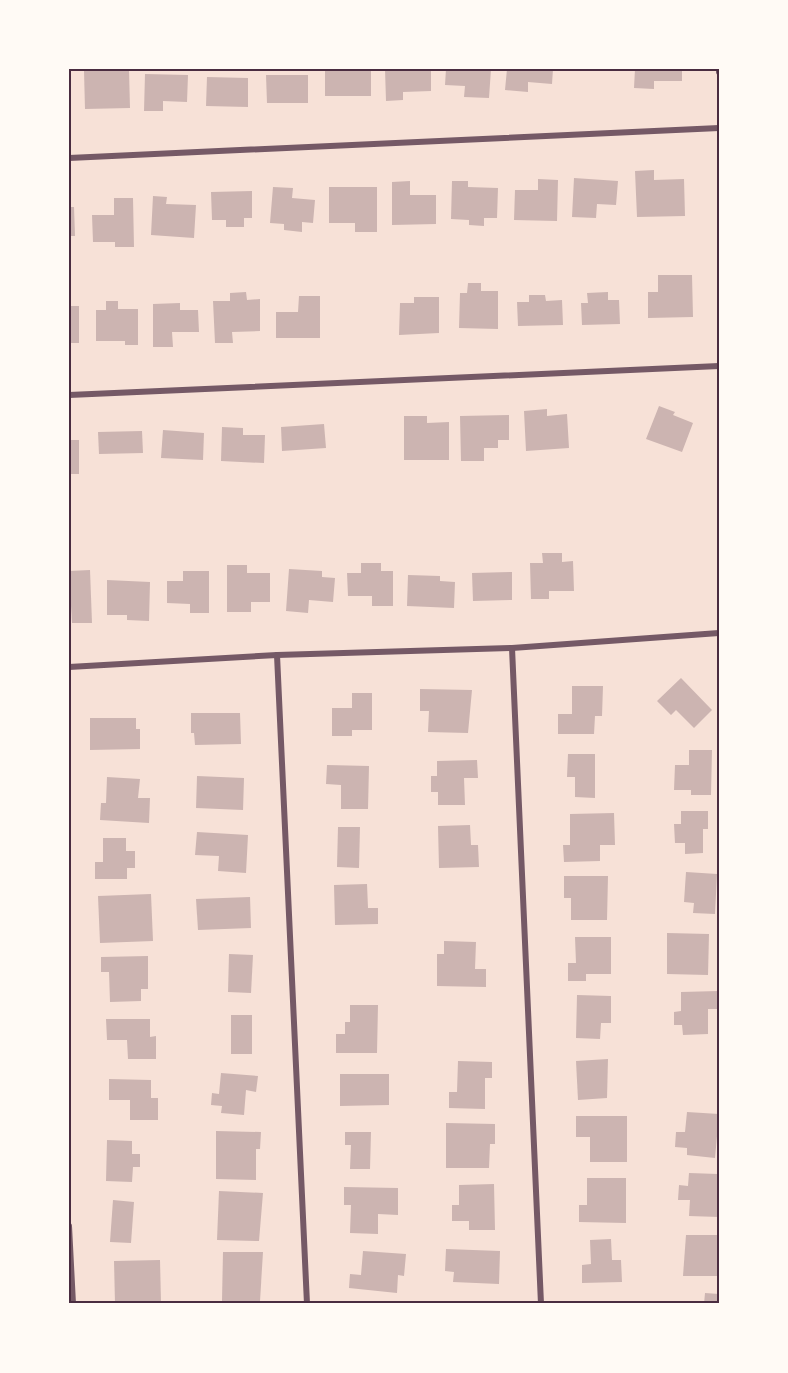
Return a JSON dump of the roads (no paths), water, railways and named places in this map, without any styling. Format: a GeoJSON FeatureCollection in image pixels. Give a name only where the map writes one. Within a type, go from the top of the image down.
{"type":"FeatureCollection","features":[{"type":"Feature","properties":{"kind":"street"},"geometry":{"type":"LineString","coordinates":[[69,158],[719,128]]}},
{"type":"Feature","properties":{"kind":"street"},"geometry":{"type":"LineString","coordinates":[[69,395],[719,366]]}},
{"type":"Feature","properties":{"kind":"street"},"geometry":{"type":"LineString","coordinates":[[69,667],[277,655],[512,648],[719,633]]}},
{"type":"Feature","properties":{"kind":"street"},"geometry":{"type":"LineString","coordinates":[[512,648],[541,1304]]}},
{"type":"Feature","properties":{"kind":"street"},"geometry":{"type":"LineString","coordinates":[[277,655],[307,1304]]}},
{"type":"Feature","properties":{"kind":"street"},"geometry":{"type":"LineString","coordinates":[[69,1226],[73,1304]]}}]}
